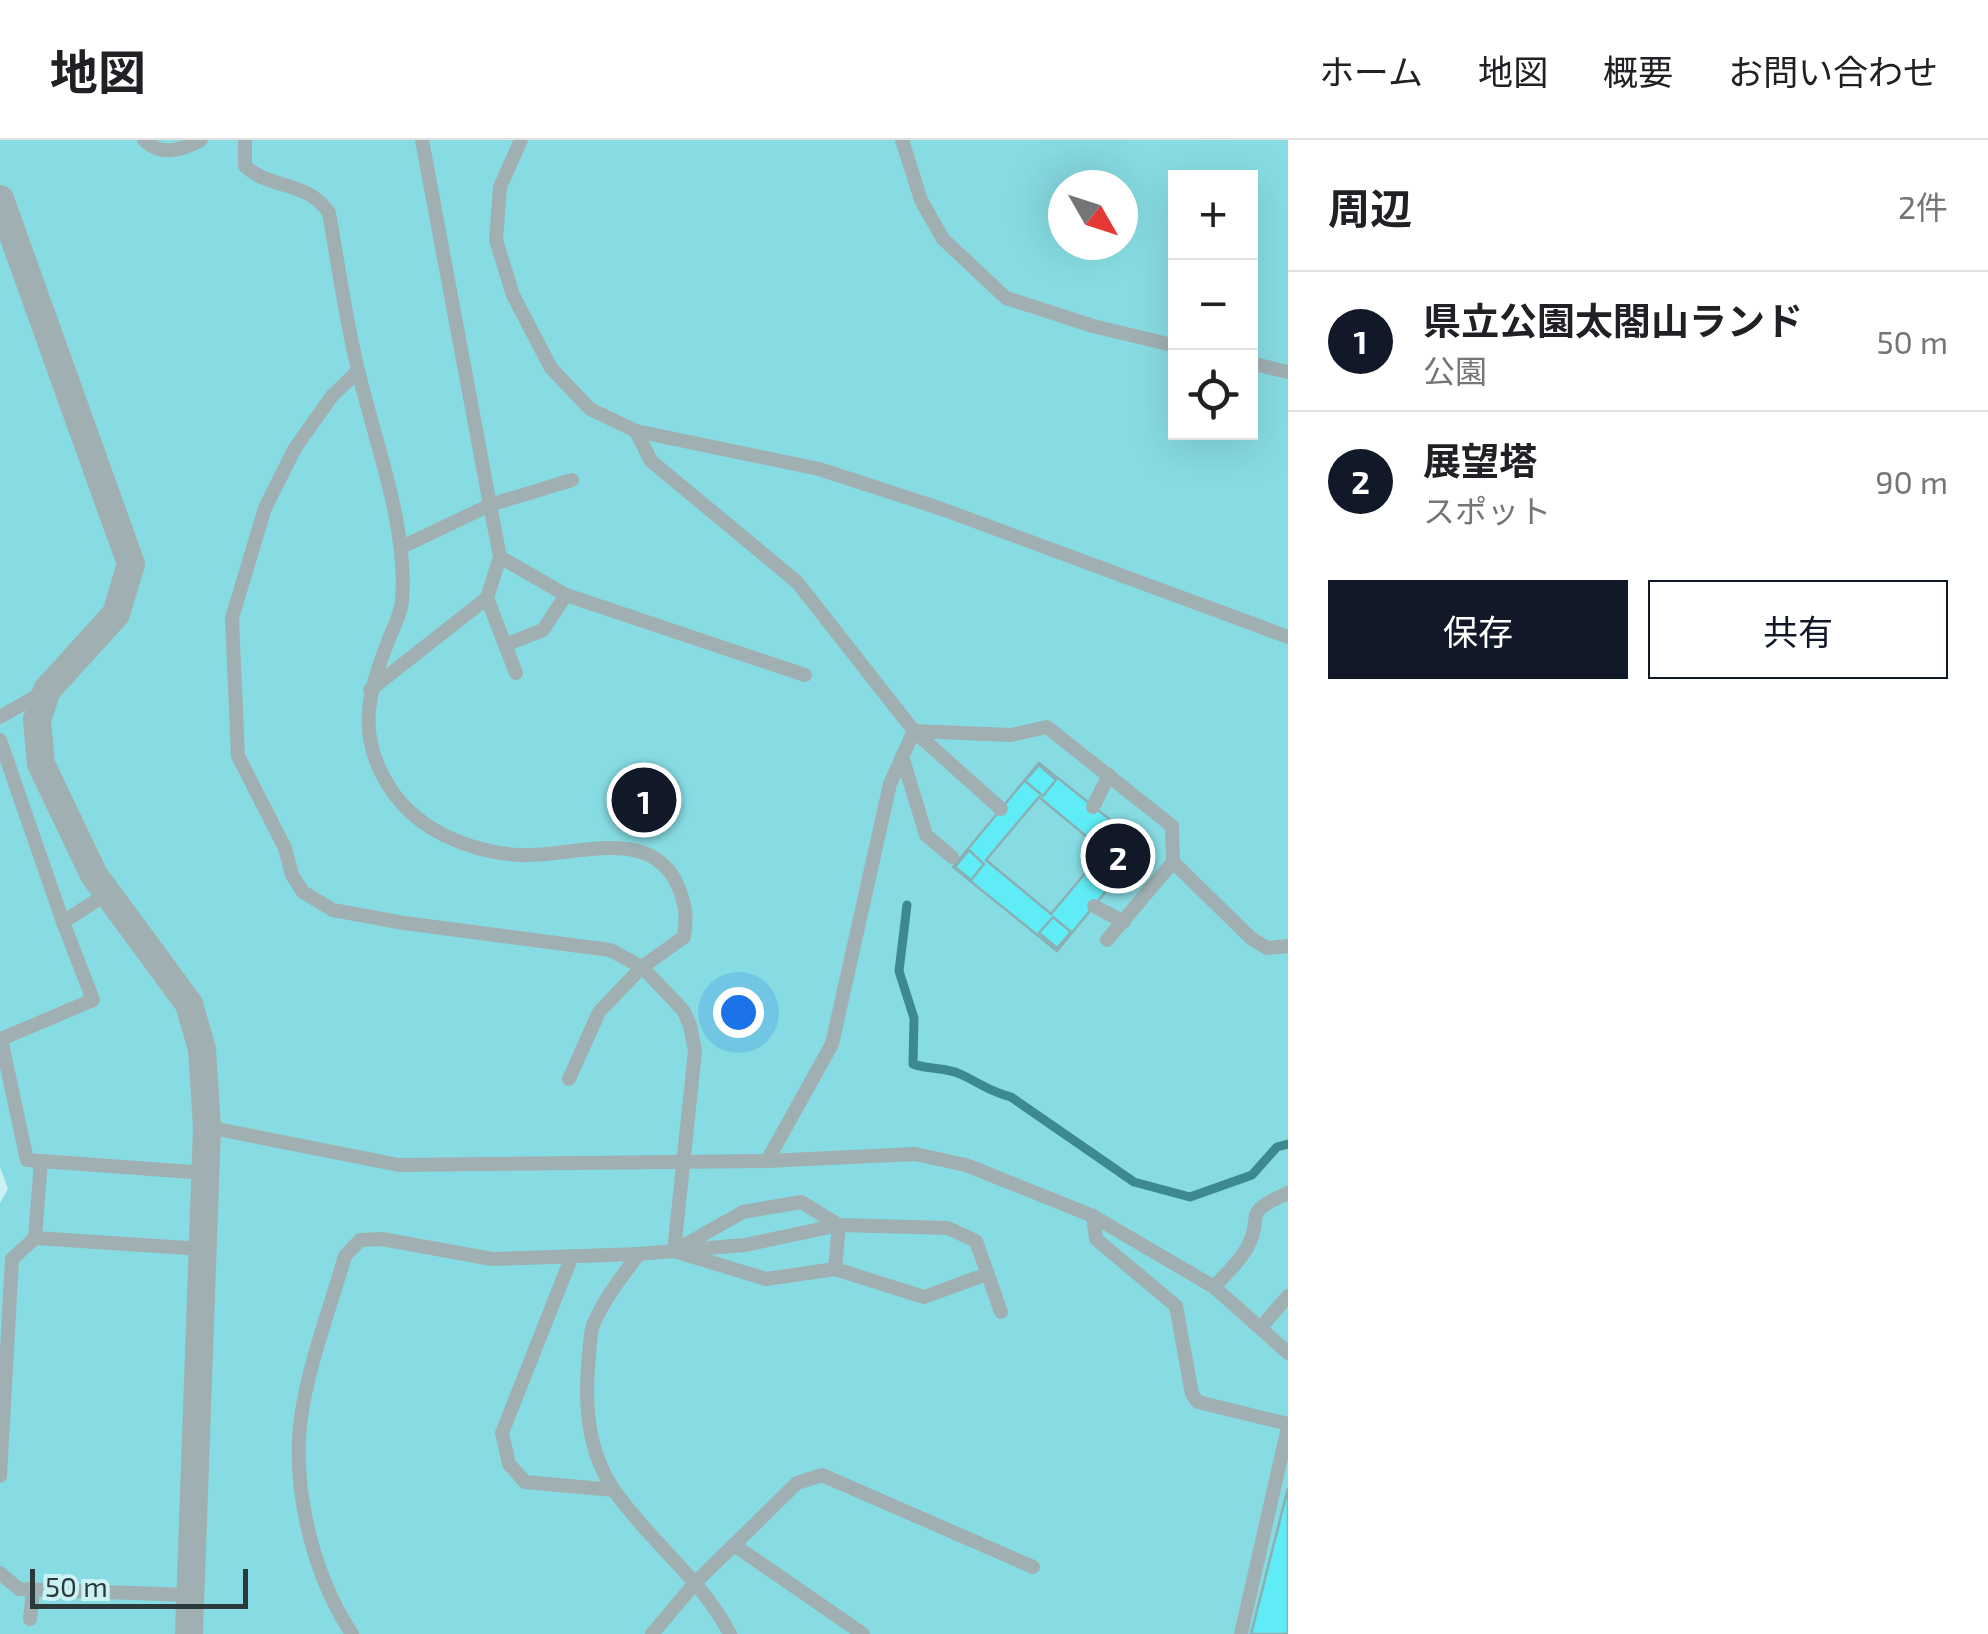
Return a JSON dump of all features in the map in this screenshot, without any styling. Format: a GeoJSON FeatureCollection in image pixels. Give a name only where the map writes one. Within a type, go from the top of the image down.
{"type":"FeatureCollection","features":[{"type":"Feature","properties":{"kind":"street"},"geometry":{"type":"LineString","coordinates":[[0,198],[131,564],[116,614],[47,690],[37,720],[42,764],[94,874],[189,1004],[202,1048],[206,1173],[189,1634]]}},
{"type":"Feature","properties":{"kind":"lane"},"geometry":{"type":"LineString","coordinates":[[144,140],[160,150],[184,148],[200,140]]}},
{"type":"Feature","properties":{"kind":"lane"},"geometry":{"type":"LineString","coordinates":[[245,140],[245,166],[255,175],[319,198],[329,213],[358,372],[402,547],[402,605],[370,691],[369,746],[391,790],[421,822],[474,848],[522,855],[620,848],[653,854],[673,876],[688,909],[684,937],[642,966],[599,1012],[569,1079]]}},
{"type":"Feature","properties":{"kind":"lane"},"geometry":{"type":"LineString","coordinates":[[370,691],[486,598],[500,557],[422,140]]}},
{"type":"Feature","properties":{"kind":"lane"},"geometry":{"type":"LineString","coordinates":[[521,140],[500,188],[496,240],[513,295],[551,368],[590,409],[636,431],[819,469],[942,509],[1288,636]]}},
{"type":"Feature","properties":{"kind":"lane"},"geometry":{"type":"LineString","coordinates":[[902,140],[920,200],[943,239],[1006,298],[1093,326],[1168,344]]}},
{"type":"Feature","properties":{"kind":"lane"},"geometry":{"type":"LineString","coordinates":[[1258,365],[1288,372]]}},
{"type":"Feature","properties":{"kind":"lane"},"geometry":{"type":"LineString","coordinates":[[358,372],[332,396],[294,448],[265,508],[232,618],[238,756],[285,848],[292,875],[303,892],[333,910],[610,950],[642,966],[683,1010],[695,1051],[674,1251]]}},
{"type":"Feature","properties":{"kind":"lane"},"geometry":{"type":"LineString","coordinates":[[636,431],[651,461],[798,582],[914,731],[1001,809]]}},
{"type":"Feature","properties":{"kind":"lane"},"geometry":{"type":"LineString","coordinates":[[402,547],[490,505],[572,480]]}},
{"type":"Feature","properties":{"kind":"lane"},"geometry":{"type":"LineString","coordinates":[[500,557],[566,596],[804,676]]}},
{"type":"Feature","properties":{"kind":"lane"},"geometry":{"type":"LineString","coordinates":[[506,646],[543,630],[566,596]]}},
{"type":"Feature","properties":{"kind":"lane"},"geometry":{"type":"LineString","coordinates":[[486,598],[516,674]]}},
{"type":"Feature","properties":{"kind":"lane"},"geometry":{"type":"LineString","coordinates":[[0,718],[47,690]]}},
{"type":"Feature","properties":{"kind":"lane"},"geometry":{"type":"LineString","coordinates":[[914,731],[1011,735],[1048,727],[1172,826],[1173,862],[1106,940]]}},
{"type":"Feature","properties":{"kind":"lane"},"geometry":{"type":"LineString","coordinates":[[767,1161],[832,1044],[890,784],[914,731]]}},
{"type":"Feature","properties":{"kind":"lane"},"geometry":{"type":"LineString","coordinates":[[0,740],[62,922],[94,1000],[0,1039],[27,1160],[206,1173]]}},
{"type":"Feature","properties":{"kind":"lane"},"geometry":{"type":"LineString","coordinates":[[902,756],[926,835],[952,856]]}},
{"type":"Feature","properties":{"kind":"lane"},"geometry":{"type":"LineString","coordinates":[[1093,807],[1110,775]]}},
{"type":"Feature","properties":{"kind":"lane"},"geometry":{"type":"LineString","coordinates":[[1173,862],[1252,939],[1267,948],[1288,946]]}},
{"type":"Feature","properties":{"kind":"lane"},"geometry":{"type":"LineString","coordinates":[[62,922],[108,893]]}},
{"type":"Feature","properties":{"kind":"lane"},"geometry":{"type":"LineString","coordinates":[[1094,906],[1124,922]]}},
{"type":"Feature","properties":{"kind":"lane"},"geometry":{"type":"LineString","coordinates":[[207,1127],[399,1165],[767,1161],[916,1154],[966,1166],[1092,1216],[1214,1287],[1288,1353]]}},
{"type":"Feature","properties":{"kind":"lane"},"geometry":{"type":"LineString","coordinates":[[0,1476],[12,1259],[35,1238],[40,1161]]}},
{"type":"Feature","properties":{"kind":"lane"},"geometry":{"type":"LineString","coordinates":[[1214,1287],[1246,1248],[1253,1217],[1261,1205],[1288,1193]]}},
{"type":"Feature","properties":{"kind":"lane"},"geometry":{"type":"LineString","coordinates":[[674,1251],[743,1212],[802,1202],[839,1225]]}},
{"type":"Feature","properties":{"kind":"lane"},"geometry":{"type":"LineString","coordinates":[[1092,1216],[1096,1239],[1176,1306],[1192,1394],[1198,1402],[1288,1426],[1241,1634]]}},
{"type":"Feature","properties":{"kind":"lane"},"geometry":{"type":"LineString","coordinates":[[835,1269],[839,1225]]}},
{"type":"Feature","properties":{"kind":"lane"},"geometry":{"type":"LineString","coordinates":[[352,1634],[334,1607],[313,1552],[299,1441],[303,1404],[345,1256],[360,1240],[382,1238],[492,1259],[639,1254],[745,1245],[839,1225],[948,1228],[976,1241],[1001,1312]]}},
{"type":"Feature","properties":{"kind":"lane"},"geometry":{"type":"LineString","coordinates":[[35,1238],[203,1249]]}},
{"type":"Feature","properties":{"kind":"lane"},"geometry":{"type":"LineString","coordinates":[[674,1251],[766,1279],[835,1269],[924,1297],[987,1274]]}},
{"type":"Feature","properties":{"kind":"lane"},"geometry":{"type":"LineString","coordinates":[[639,1254],[616,1283],[592,1328],[586,1384],[596,1459],[614,1490],[696,1582],[730,1634]]}},
{"type":"Feature","properties":{"kind":"lane"},"geometry":{"type":"LineString","coordinates":[[572,1256],[502,1433],[509,1464],[525,1482],[614,1490]]}},
{"type":"Feature","properties":{"kind":"lane"},"geometry":{"type":"LineString","coordinates":[[1261,1328],[1288,1296]]}},
{"type":"Feature","properties":{"kind":"lane"},"geometry":{"type":"LineString","coordinates":[[652,1634],[696,1582],[797,1483],[822,1475],[1033,1567]]}},
{"type":"Feature","properties":{"kind":"lane"},"geometry":{"type":"LineString","coordinates":[[734,1545],[863,1634]]}},
{"type":"Feature","properties":{"kind":"lane"},"geometry":{"type":"LineString","coordinates":[[0,1573],[19,1589],[190,1595]]}},
{"type":"Feature","properties":{"kind":"lane"},"geometry":{"type":"LineString","coordinates":[[30,1620],[33,1590]]}},
{"type":"Feature","properties":{"kind":"shaded area"},"geometry":{"type":"Polygon","coordinates":[[[0,140],[1288,140],[1288,1634],[0,1634],[0,1203],[8,1189],[0,1167],[0,140]]]}},
{"type":"Feature","properties":{"kind":"building"},"geometry":{"type":"Polygon","coordinates":[[[1039,763],[1143,846],[1057,951],[953,867],[1039,763]],[[1039,797],[986,860],[1051,914],[1104,851],[1039,797]]]}},
{"type":"Feature","properties":{"kind":"building"},"geometry":{"type":"Polygon","coordinates":[[[1039,765],[1056,780],[1043,796],[1025,781],[1039,765]]]}},
{"type":"Feature","properties":{"kind":"building"},"geometry":{"type":"Polygon","coordinates":[[[1122,833],[1141,847],[1126,864],[1108,849],[1122,833]]]}},
{"type":"Feature","properties":{"kind":"building"},"geometry":{"type":"Polygon","coordinates":[[[969,850],[984,864],[971,880],[955,867],[969,850]]]}},
{"type":"Feature","properties":{"kind":"building"},"geometry":{"type":"Polygon","coordinates":[[[1053,917],[1071,932],[1057,948],[1039,933],[1053,917]]]}},
{"type":"Feature","properties":{"kind":"building"},"geometry":{"type":"Polygon","coordinates":[[[1288,1488],[1288,1634],[1251,1634],[1288,1488]]]}},
{"type":"Feature","properties":{"kind":"waterway"},"geometry":{"type":"LineString","coordinates":[[907,905],[899,971],[914,1018],[913,1064],[955,1072],[1011,1097],[1134,1182],[1190,1197],[1252,1175],[1277,1147],[1288,1144]]}},
{"type":"Feature","properties":{"kind":"place","name":"県立公園太閤山ランド"},"geometry":{"type":"Point","coordinates":[644,800]}},
{"type":"Feature","properties":{"kind":"place","name":"展望塔"},"geometry":{"type":"Point","coordinates":[1118,856]}}]}
